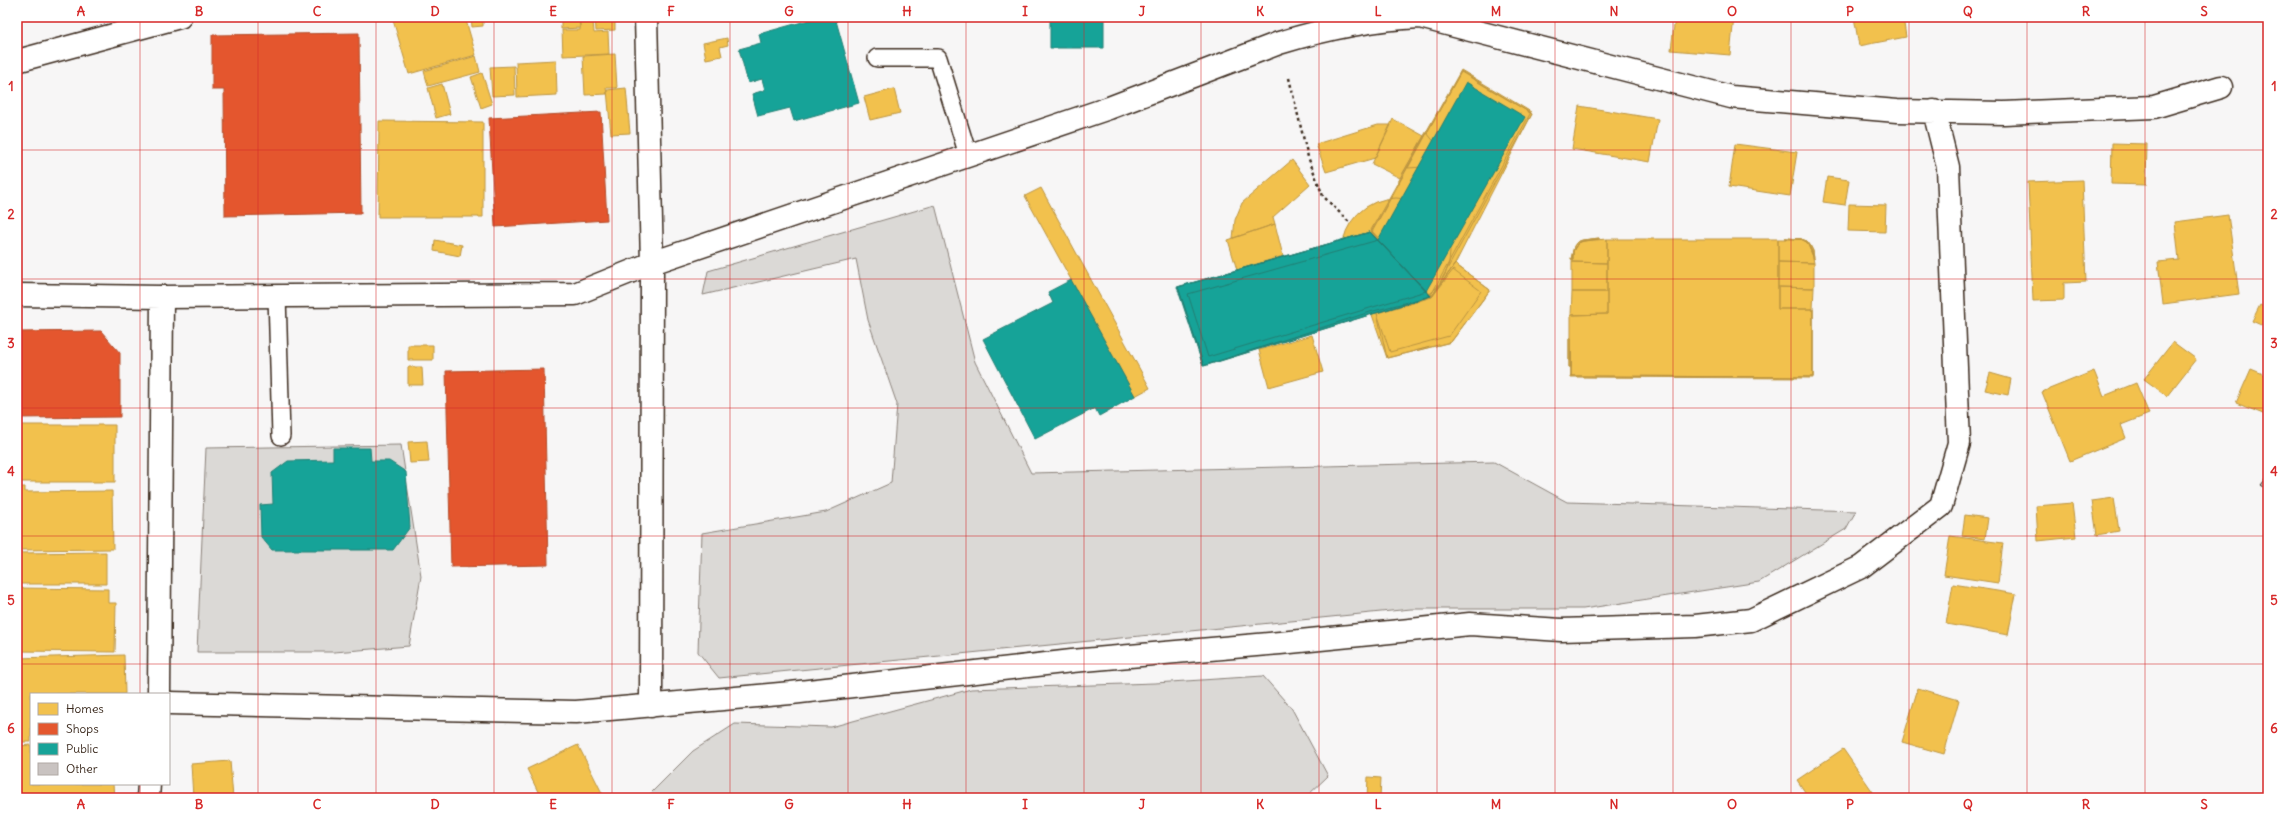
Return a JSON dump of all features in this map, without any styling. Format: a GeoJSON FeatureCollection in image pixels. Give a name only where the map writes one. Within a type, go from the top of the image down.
{"type":"FeatureCollection","features":[{"type":"Feature","properties":{"kind":"street"},"geometry":{"type":"LineString","coordinates":[[17,61],[180,17]]}},
{"type":"Feature","properties":{"kind":"street"},"geometry":{"type":"LineString","coordinates":[[646,17],[652,263],[651,706]]}},
{"type":"Feature","properties":{"kind":"street"},"geometry":{"type":"LineString","coordinates":[[17,295],[162,297],[576,294],[652,263],[1109,108],[1286,40],[1384,19],[1420,17],[1731,97],[1897,111],[2004,113],[2154,107],[2221,87]]}},
{"type":"Feature","properties":{"kind":"street"},"geometry":{"type":"LineString","coordinates":[[170,702],[576,712],[791,693],[1072,661],[1280,644],[1470,624],[1561,630],[1695,626],[1751,620],[1861,567],[1941,506],[1959,443],[1948,167],[1934,111]]}},
{"type":"Feature","properties":{"kind":"street"},"geometry":{"type":"LineString","coordinates":[[159,693],[162,297]]}},
{"type":"Feature","properties":{"kind":"street"},"geometry":{"type":"LineString","coordinates":[[148,798],[149,785]]}},
{"type":"Feature","properties":{"kind":"lane"},"geometry":{"type":"LineString","coordinates":[[876,58],[938,58],[968,155]]}},
{"type":"Feature","properties":{"kind":"lane"},"geometry":{"type":"LineString","coordinates":[[277,295],[281,436]]}},
{"type":"Feature","properties":{"kind":"path"},"geometry":{"type":"LineString","coordinates":[[1289,78],[1308,157],[1323,196],[1350,222]]}},
{"type":"Feature","properties":{"kind":"shaded area"},"geometry":{"type":"Polygon","coordinates":[[[935,205],[975,362],[1031,473],[1494,462],[1567,502],[1856,511],[1846,529],[1759,582],[1583,609],[1411,609],[719,678],[698,652],[702,533],[826,512],[891,483],[897,404],[868,320],[856,259],[703,295],[708,271],[935,205]]]}},
{"type":"Feature","properties":{"kind":"shaded area"},"geometry":{"type":"Polygon","coordinates":[[[401,445],[421,576],[409,646],[334,652],[197,652],[206,448],[401,445]]]}},
{"type":"Feature","properties":{"kind":"shaded area"},"geometry":{"type":"Polygon","coordinates":[[[1263,676],[1292,709],[1328,776],[1305,798],[652,798],[650,794],[693,751],[735,724],[831,727],[971,689],[1155,683],[1263,676]]]}},
{"type":"Feature","properties":{"kind":"building: Homes"},"geometry":{"type":"Polygon","coordinates":[[[403,17],[465,17],[476,55],[409,74],[393,20],[403,17]]]}},
{"type":"Feature","properties":{"kind":"building: Homes"},"geometry":{"type":"Polygon","coordinates":[[[471,17],[483,17],[483,26],[472,27],[471,17]]]}},
{"type":"Feature","properties":{"kind":"building: Homes"},"geometry":{"type":"Polygon","coordinates":[[[561,17],[593,17],[593,19],[579,20],[580,28],[561,29],[561,17]]]}},
{"type":"Feature","properties":{"kind":"building: Homes"},"geometry":{"type":"Polygon","coordinates":[[[595,17],[615,17],[615,30],[596,31],[595,17]]]}},
{"type":"Feature","properties":{"kind":"building: Homes"},"geometry":{"type":"Polygon","coordinates":[[[1675,17],[1734,17],[1730,55],[1671,50],[1675,17]]]}},
{"type":"Feature","properties":{"kind":"building: Homes"},"geometry":{"type":"Polygon","coordinates":[[[1854,17],[1903,17],[1906,37],[1859,46],[1854,17]]]}},
{"type":"Feature","properties":{"kind":"building: Homes"},"geometry":{"type":"Polygon","coordinates":[[[580,21],[593,21],[594,33],[608,32],[609,54],[563,56],[562,30],[580,30],[580,21]]]}},
{"type":"Feature","properties":{"kind":"building: Homes"},"geometry":{"type":"Polygon","coordinates":[[[727,38],[728,45],[720,47],[722,56],[706,59],[703,43],[727,38]]]}},
{"type":"Feature","properties":{"kind":"building: Homes"},"geometry":{"type":"Polygon","coordinates":[[[615,54],[617,88],[606,88],[607,94],[585,95],[583,56],[615,54]]]}},
{"type":"Feature","properties":{"kind":"building: Homes"},"geometry":{"type":"Polygon","coordinates":[[[476,56],[480,72],[428,86],[424,71],[476,56]]]}},
{"type":"Feature","properties":{"kind":"building: Homes"},"geometry":{"type":"Polygon","coordinates":[[[556,60],[557,95],[517,97],[516,62],[556,60]]]}},
{"type":"Feature","properties":{"kind":"building: Homes"},"geometry":{"type":"Polygon","coordinates":[[[514,66],[515,95],[492,96],[490,67],[514,66]]]}},
{"type":"Feature","properties":{"kind":"building: Homes"},"geometry":{"type":"Polygon","coordinates":[[[1461,70],[1531,112],[1431,295],[1371,230],[1461,70]]]}},
{"type":"Feature","properties":{"kind":"building: Homes"},"geometry":{"type":"Polygon","coordinates":[[[1461,71],[1532,114],[1455,264],[1432,297],[1372,232],[1461,71]]]}},
{"type":"Feature","properties":{"kind":"building: Homes"},"geometry":{"type":"Polygon","coordinates":[[[1461,72],[1532,114],[1432,297],[1371,232],[1461,72]]]}},
{"type":"Feature","properties":{"kind":"building: Homes"},"geometry":{"type":"Polygon","coordinates":[[[482,73],[492,104],[481,108],[471,77],[482,73]]]}},
{"type":"Feature","properties":{"kind":"building: Homes"},"geometry":{"type":"Polygon","coordinates":[[[442,84],[450,114],[436,118],[428,88],[442,84]]]}},
{"type":"Feature","properties":{"kind":"building: Homes"},"geometry":{"type":"Polygon","coordinates":[[[626,88],[630,133],[611,134],[607,90],[626,88]]]}},
{"type":"Feature","properties":{"kind":"building: Homes"},"geometry":{"type":"Polygon","coordinates":[[[894,89],[900,113],[870,120],[864,97],[894,89]]]}},
{"type":"Feature","properties":{"kind":"building: Homes"},"geometry":{"type":"Polygon","coordinates":[[[1579,106],[1658,119],[1650,162],[1572,149],[1579,106]]]}},
{"type":"Feature","properties":{"kind":"building: Homes"},"geometry":{"type":"Polygon","coordinates":[[[1393,119],[1424,136],[1400,178],[1372,164],[1393,119]]]}},
{"type":"Feature","properties":{"kind":"building: Homes"},"geometry":{"type":"Polygon","coordinates":[[[379,121],[483,122],[483,217],[378,217],[379,121]]]}},
{"type":"Feature","properties":{"kind":"building: Homes"},"geometry":{"type":"Polygon","coordinates":[[[1378,125],[1391,125],[1375,158],[1326,172],[1316,144],[1378,125]]]}},
{"type":"Feature","properties":{"kind":"building: Homes"},"geometry":{"type":"Polygon","coordinates":[[[1427,133],[1453,165],[1408,168],[1427,133]]]}},
{"type":"Feature","properties":{"kind":"building: Homes"},"geometry":{"type":"Polygon","coordinates":[[[2112,143],[2147,144],[2146,185],[2111,184],[2112,143]]]}},
{"type":"Feature","properties":{"kind":"building: Homes"},"geometry":{"type":"Polygon","coordinates":[[[1735,144],[1797,152],[1790,196],[1729,187],[1735,144]]]}},
{"type":"Feature","properties":{"kind":"building: Homes"},"geometry":{"type":"Polygon","coordinates":[[[1292,160],[1310,184],[1273,217],[1275,224],[1233,238],[1235,220],[1242,203],[1292,160]]]}},
{"type":"Feature","properties":{"kind":"building: Homes"},"geometry":{"type":"Polygon","coordinates":[[[1827,177],[1849,180],[1845,205],[1823,202],[1827,177]]]}},
{"type":"Feature","properties":{"kind":"building: Homes"},"geometry":{"type":"Polygon","coordinates":[[[2082,180],[2086,282],[2064,283],[2064,300],[2033,301],[2028,182],[2082,180]]]}},
{"type":"Feature","properties":{"kind":"building: Homes"},"geometry":{"type":"Polygon","coordinates":[[[1041,188],[1150,388],[1135,396],[1025,196],[1041,188]]]}},
{"type":"Feature","properties":{"kind":"building: Homes"},"geometry":{"type":"Polygon","coordinates":[[[1396,198],[1417,202],[1435,213],[1446,231],[1450,252],[1446,273],[1435,291],[1417,302],[1396,306],[1375,302],[1357,291],[1346,273],[1342,252],[1346,231],[1357,213],[1375,202],[1396,198]]]}},
{"type":"Feature","properties":{"kind":"building: Homes"},"geometry":{"type":"Polygon","coordinates":[[[1849,204],[1886,205],[1885,232],[1848,231],[1849,204]]]}},
{"type":"Feature","properties":{"kind":"building: Homes"},"geometry":{"type":"Polygon","coordinates":[[[2228,215],[2239,294],[2163,304],[2158,262],[2179,260],[2175,222],[2228,215]]]}},
{"type":"Feature","properties":{"kind":"building: Homes"},"geometry":{"type":"Polygon","coordinates":[[[1275,224],[1283,256],[1237,270],[1228,240],[1275,224]]]}},
{"type":"Feature","properties":{"kind":"building: Homes"},"geometry":{"type":"Polygon","coordinates":[[[1599,238],[1578,243],[1573,251],[1573,259],[1571,259],[1574,246],[1577,242],[1599,238]]]}},
{"type":"Feature","properties":{"kind":"building: Homes"},"geometry":{"type":"Polygon","coordinates":[[[1599,238],[1578,243],[1573,251],[1573,259],[1571,259],[1574,246],[1577,242],[1599,238]]]}},
{"type":"Feature","properties":{"kind":"building: Homes"},"geometry":{"type":"Polygon","coordinates":[[[1607,239],[1778,239],[1778,309],[1813,309],[1813,377],[1571,376],[1571,315],[1607,314],[1607,239]]]}},
{"type":"Feature","properties":{"kind":"building: Homes"},"geometry":{"type":"Polygon","coordinates":[[[1607,239],[1607,263],[1572,262],[1573,251],[1578,243],[1583,241],[1607,239]]]}},
{"type":"Feature","properties":{"kind":"building: Homes"},"geometry":{"type":"Polygon","coordinates":[[[1778,239],[1801,239],[1807,242],[1812,252],[1814,263],[1778,262],[1778,239]]]}},
{"type":"Feature","properties":{"kind":"building: Homes"},"geometry":{"type":"Polygon","coordinates":[[[1801,239],[1807,241],[1810,245],[1813,251],[1814,259],[1807,242],[1801,239]]]}},
{"type":"Feature","properties":{"kind":"building: Homes"},"geometry":{"type":"Polygon","coordinates":[[[1801,239],[1807,241],[1810,245],[1813,251],[1814,259],[1807,242],[1801,239]]]}},
{"type":"Feature","properties":{"kind":"building: Homes"},"geometry":{"type":"Polygon","coordinates":[[[435,240],[462,245],[460,256],[434,251],[435,240]]]}},
{"type":"Feature","properties":{"kind":"building: Homes"},"geometry":{"type":"Polygon","coordinates":[[[1278,260],[1269,303],[1238,272],[1278,260]]]}},
{"type":"Feature","properties":{"kind":"building: Homes"},"geometry":{"type":"Polygon","coordinates":[[[1572,262],[1607,263],[1607,292],[1572,292],[1572,262]]]}},
{"type":"Feature","properties":{"kind":"building: Homes"},"geometry":{"type":"Polygon","coordinates":[[[1778,262],[1814,263],[1814,288],[1778,287],[1778,262]]]}},
{"type":"Feature","properties":{"kind":"building: Homes"},"geometry":{"type":"Polygon","coordinates":[[[1455,264],[1490,290],[1451,342],[1387,358],[1371,312],[1432,296],[1455,264]]]}},
{"type":"Feature","properties":{"kind":"building: Homes"},"geometry":{"type":"Polygon","coordinates":[[[1455,264],[1490,290],[1451,342],[1387,358],[1377,313],[1433,295],[1455,264]]]}},
{"type":"Feature","properties":{"kind":"building: Homes"},"geometry":{"type":"Polygon","coordinates":[[[1453,270],[1481,291],[1449,336],[1390,352],[1377,313],[1432,297],[1453,270]]]}},
{"type":"Feature","properties":{"kind":"building: Homes"},"geometry":{"type":"Polygon","coordinates":[[[1778,287],[1814,288],[1813,309],[1778,309],[1778,287]]]}},
{"type":"Feature","properties":{"kind":"building: Homes"},"geometry":{"type":"Polygon","coordinates":[[[1572,292],[1607,292],[1607,314],[1571,315],[1572,292]]]}},
{"type":"Feature","properties":{"kind":"building: Homes"},"geometry":{"type":"Polygon","coordinates":[[[2260,305],[2268,309],[2268,328],[2252,321],[2260,305]]]}},
{"type":"Feature","properties":{"kind":"building: Homes"},"geometry":{"type":"Polygon","coordinates":[[[1312,335],[1323,372],[1269,387],[1259,350],[1312,335]]]}},
{"type":"Feature","properties":{"kind":"building: Homes"},"geometry":{"type":"Polygon","coordinates":[[[1569,338],[1571,338],[1571,367],[1569,367],[1569,338]]]}},
{"type":"Feature","properties":{"kind":"building: Homes"},"geometry":{"type":"Polygon","coordinates":[[[1569,338],[1571,338],[1571,367],[1569,367],[1569,338]]]}},
{"type":"Feature","properties":{"kind":"building: Homes"},"geometry":{"type":"Polygon","coordinates":[[[2173,342],[2196,359],[2167,396],[2144,379],[2173,342]]]}},
{"type":"Feature","properties":{"kind":"building: Homes"},"geometry":{"type":"Polygon","coordinates":[[[408,345],[433,345],[433,360],[408,360],[408,345]]]}},
{"type":"Feature","properties":{"kind":"building: Homes"},"geometry":{"type":"Polygon","coordinates":[[[408,367],[422,367],[423,385],[408,385],[408,367]]]}},
{"type":"Feature","properties":{"kind":"building: Homes"},"geometry":{"type":"Polygon","coordinates":[[[2251,369],[2268,376],[2268,416],[2236,403],[2251,369]]]}},
{"type":"Feature","properties":{"kind":"building: Homes"},"geometry":{"type":"Polygon","coordinates":[[[2094,371],[2104,396],[2136,383],[2149,414],[2121,425],[2126,438],[2070,461],[2042,392],[2094,371]]]}},
{"type":"Feature","properties":{"kind":"building: Homes"},"geometry":{"type":"Polygon","coordinates":[[[1990,373],[2011,379],[2008,395],[1985,390],[1990,373]]]}},
{"type":"Feature","properties":{"kind":"building: Homes"},"geometry":{"type":"Polygon","coordinates":[[[1571,377],[1813,377],[1813,378],[1571,377]]]}},
{"type":"Feature","properties":{"kind":"building: Homes"},"geometry":{"type":"Polygon","coordinates":[[[17,425],[115,425],[115,482],[17,482],[17,425]]]}},
{"type":"Feature","properties":{"kind":"building: Homes"},"geometry":{"type":"Polygon","coordinates":[[[427,441],[429,462],[410,463],[408,442],[427,441]]]}},
{"type":"Feature","properties":{"kind":"building: Homes"},"geometry":{"type":"Polygon","coordinates":[[[17,487],[25,487],[25,492],[112,491],[113,549],[17,550],[17,487]]]}},
{"type":"Feature","properties":{"kind":"building: Homes"},"geometry":{"type":"Polygon","coordinates":[[[2114,498],[2119,531],[2097,535],[2092,501],[2114,498]]]}},
{"type":"Feature","properties":{"kind":"building: Homes"},"geometry":{"type":"Polygon","coordinates":[[[2072,503],[2076,537],[2038,541],[2036,506],[2072,503]]]}},
{"type":"Feature","properties":{"kind":"building: Homes"},"geometry":{"type":"Polygon","coordinates":[[[1965,515],[1988,518],[1985,539],[1962,536],[1965,515]]]}},
{"type":"Feature","properties":{"kind":"building: Homes"},"geometry":{"type":"Polygon","coordinates":[[[1950,536],[2003,543],[1998,583],[1944,575],[1950,536]]]}},
{"type":"Feature","properties":{"kind":"building: Homes"},"geometry":{"type":"Polygon","coordinates":[[[106,552],[106,584],[17,584],[17,553],[106,552]]]}},
{"type":"Feature","properties":{"kind":"building: Homes"},"geometry":{"type":"Polygon","coordinates":[[[1953,584],[2016,594],[2008,635],[1946,624],[1953,584]]]}},
{"type":"Feature","properties":{"kind":"building: Homes"},"geometry":{"type":"Polygon","coordinates":[[[17,588],[108,589],[108,603],[116,603],[115,652],[17,651],[17,588]]]}},
{"type":"Feature","properties":{"kind":"building: Homes"},"geometry":{"type":"Polygon","coordinates":[[[124,655],[125,693],[30,693],[30,742],[17,742],[17,658],[124,655]]]}},
{"type":"Feature","properties":{"kind":"building: Homes"},"geometry":{"type":"Polygon","coordinates":[[[1918,688],[1959,700],[1944,754],[1902,742],[1918,688]]]}},
{"type":"Feature","properties":{"kind":"building: Homes"},"geometry":{"type":"Polygon","coordinates":[[[30,745],[30,785],[113,785],[114,798],[17,798],[17,746],[30,745]]]}},
{"type":"Feature","properties":{"kind":"building: Homes"},"geometry":{"type":"Polygon","coordinates":[[[578,745],[604,797],[541,798],[527,769],[578,745]]]}},
{"type":"Feature","properties":{"kind":"building: Homes"},"geometry":{"type":"Polygon","coordinates":[[[1843,749],[1873,792],[1863,798],[1809,798],[1797,780],[1843,749]]]}},
{"type":"Feature","properties":{"kind":"building: Homes"},"geometry":{"type":"Polygon","coordinates":[[[230,761],[233,798],[193,798],[191,764],[230,761]]]}},
{"type":"Feature","properties":{"kind":"building: Homes"},"geometry":{"type":"Polygon","coordinates":[[[1368,777],[1381,778],[1380,798],[1367,798],[1368,777]]]}},
{"type":"Feature","properties":{"kind":"building: Shops"},"geometry":{"type":"Polygon","coordinates":[[[359,33],[361,213],[225,216],[224,90],[212,90],[212,35],[359,33]]]}},
{"type":"Feature","properties":{"kind":"building: Shops"},"geometry":{"type":"Polygon","coordinates":[[[601,112],[607,220],[495,227],[489,118],[601,112]]]}},
{"type":"Feature","properties":{"kind":"building: Shops"},"geometry":{"type":"Polygon","coordinates":[[[101,331],[120,353],[120,417],[17,418],[17,332],[101,331]]]}},
{"type":"Feature","properties":{"kind":"building: Shops"},"geometry":{"type":"Polygon","coordinates":[[[544,369],[548,565],[451,567],[446,371],[544,369]]]}},
{"type":"Feature","properties":{"kind":"building: Public"},"geometry":{"type":"Polygon","coordinates":[[[820,17],[835,17],[859,103],[794,121],[790,108],[758,116],[752,94],[765,90],[762,79],[748,83],[739,49],[761,43],[759,34],[820,17]]]}},
{"type":"Feature","properties":{"kind":"building: Public"},"geometry":{"type":"Polygon","coordinates":[[[1050,17],[1104,17],[1104,48],[1050,48],[1050,17]]]}},
{"type":"Feature","properties":{"kind":"building: Public"},"geometry":{"type":"Polygon","coordinates":[[[1466,82],[1525,117],[1426,291],[1378,240],[1466,82]]]}},
{"type":"Feature","properties":{"kind":"building: Public"},"geometry":{"type":"Polygon","coordinates":[[[1370,232],[1430,296],[1370,312],[1203,366],[1177,287],[1370,232]]]}},
{"type":"Feature","properties":{"kind":"building: Public"},"geometry":{"type":"Polygon","coordinates":[[[1370,232],[1431,296],[1203,366],[1178,287],[1370,232]]]}},
{"type":"Feature","properties":{"kind":"building: Public"},"geometry":{"type":"Polygon","coordinates":[[[1370,232],[1431,296],[1204,366],[1178,287],[1370,232]]]}},
{"type":"Feature","properties":{"kind":"building: Public"},"geometry":{"type":"Polygon","coordinates":[[[1378,240],[1426,291],[1208,357],[1188,294],[1378,240]]]}},
{"type":"Feature","properties":{"kind":"building: Public"},"geometry":{"type":"Polygon","coordinates":[[[1071,280],[1135,396],[1099,416],[1095,408],[1035,439],[983,339],[1053,303],[1048,292],[1071,280]]]}},
{"type":"Feature","properties":{"kind":"building: Public"},"geometry":{"type":"Polygon","coordinates":[[[333,448],[370,448],[371,461],[389,461],[406,472],[410,527],[393,550],[272,550],[261,537],[260,505],[273,504],[272,473],[288,461],[333,460],[333,448]]]}},
{"type":"Feature","properties":{"kind":"building: Other"},"geometry":{"type":"Polygon","coordinates":[[[2268,476],[2268,490],[2261,485],[2268,476]]]}}]}
